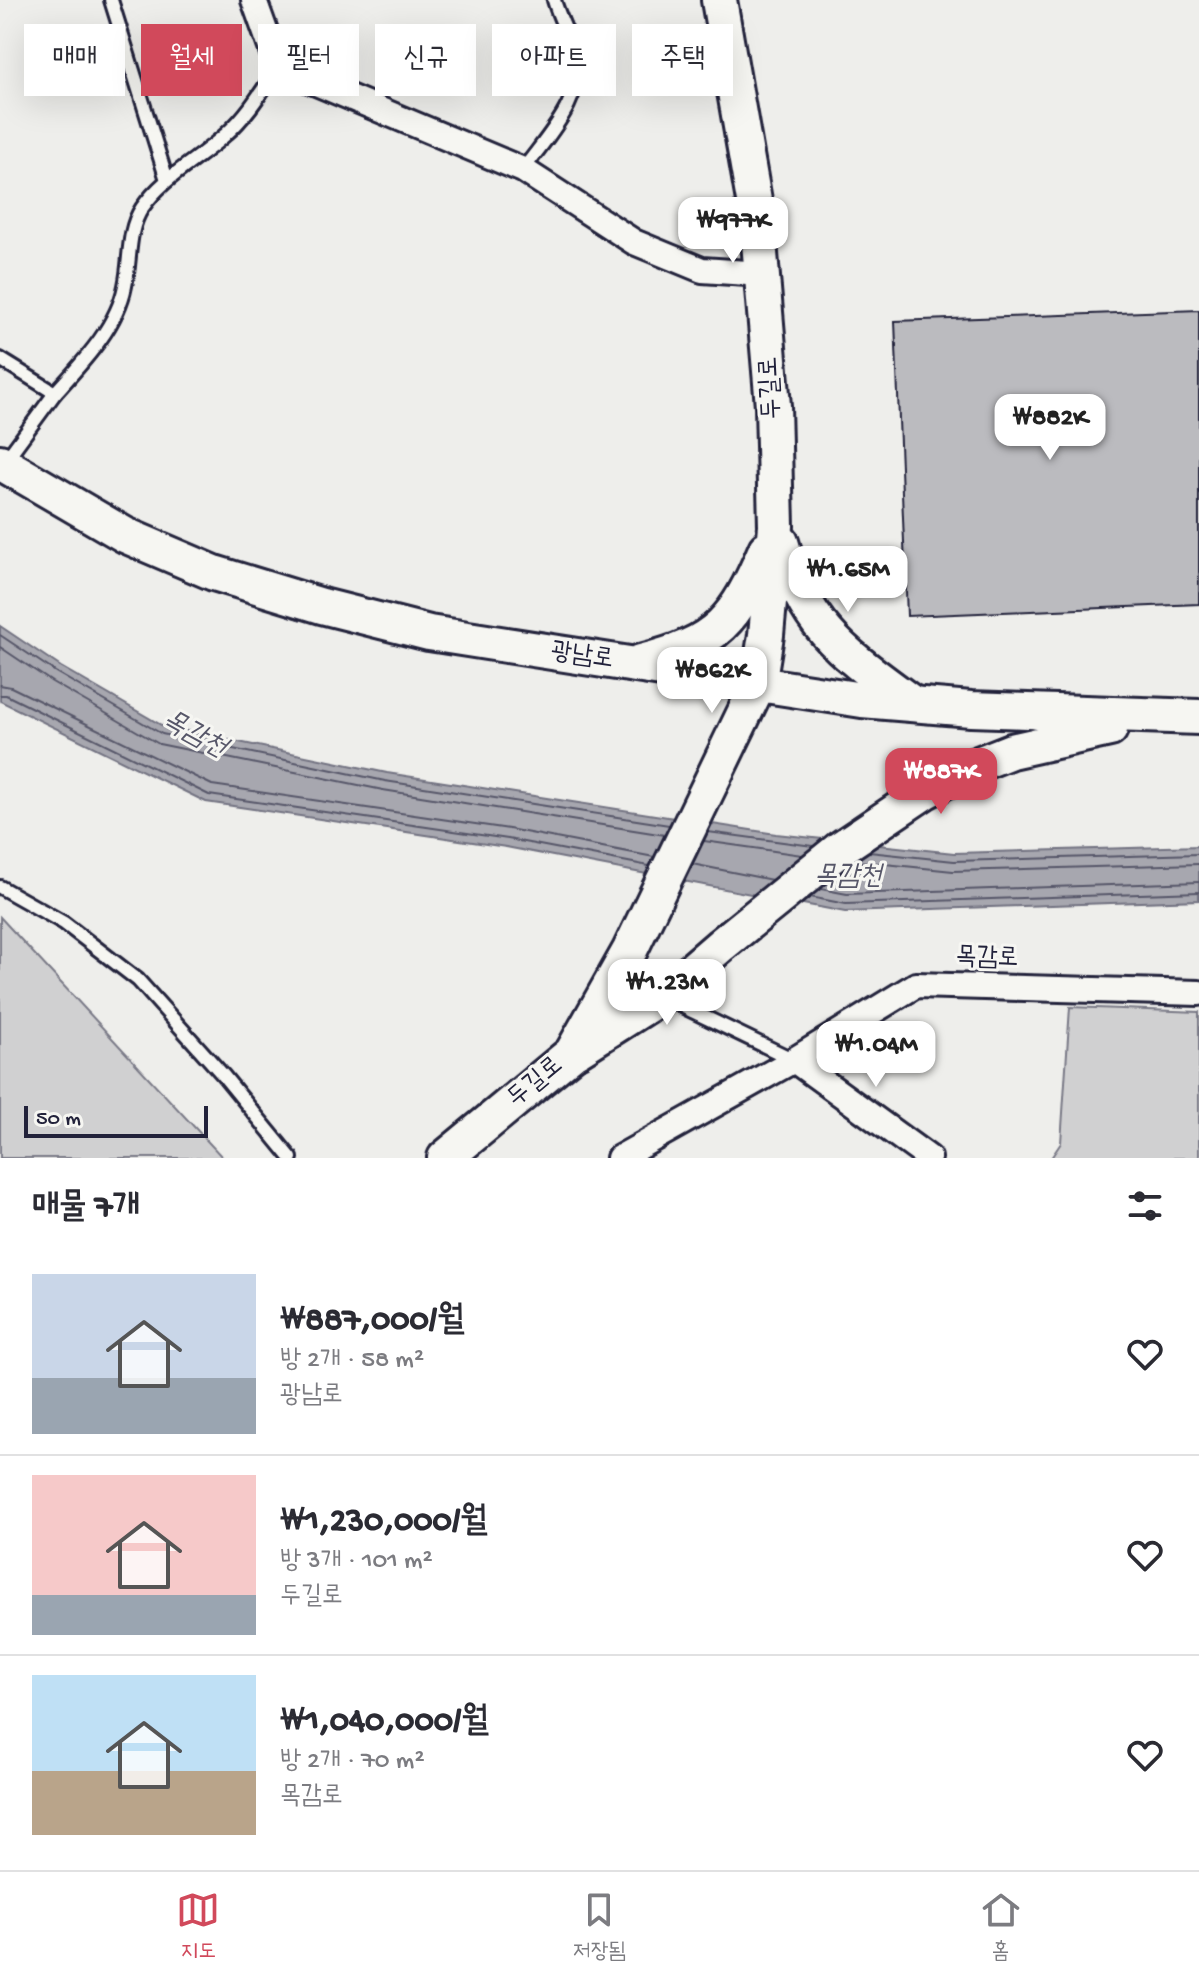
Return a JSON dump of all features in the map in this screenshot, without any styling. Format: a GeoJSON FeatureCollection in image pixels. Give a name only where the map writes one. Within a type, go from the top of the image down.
{"type":"FeatureCollection","features":[{"type":"Feature","properties":{"kind":"street"},"geometry":{"type":"LineString","coordinates":[[254,0],[263,24]]}},
{"type":"Feature","properties":{"kind":"street","name":"두길로"},"geometry":{"type":"LineString","coordinates":[[445,1158],[572,1053],[630,950],[758,685],[776,526],[773,406],[757,218],[719,0]]}},
{"type":"Feature","properties":{"kind":"street"},"geometry":{"type":"LineString","coordinates":[[347,96],[523,170],[634,242],[702,270],[763,274]]}},
{"type":"Feature","properties":{"kind":"street","name":"광남로"},"geometry":{"type":"LineString","coordinates":[[2,463],[125,535],[227,577],[335,610],[429,633],[758,685],[914,704],[1086,715],[1188,716]]}},
{"type":"Feature","properties":{"kind":"street"},"geometry":{"type":"LineString","coordinates":[[632,664],[686,649],[722,625],[745,595],[776,526]]}},
{"type":"Feature","properties":{"kind":"street"},"geometry":{"type":"LineString","coordinates":[[776,526],[787,566],[802,600],[818,622],[837,646],[914,704]]}},
{"type":"Feature","properties":{"kind":"street"},"geometry":{"type":"LineString","coordinates":[[572,1053],[662,996],[841,848],[949,778],[1011,751],[1061,738],[1188,716]]}},
{"type":"Feature","properties":{"kind":"street","name":"목감로"},"geometry":{"type":"LineString","coordinates":[[619,1158],[794,1060],[916,985],[1199,993]]}},
{"type":"Feature","properties":{"kind":"street"},"geometry":{"type":"LineString","coordinates":[[794,1060],[929,1158]]}},
{"type":"Feature","properties":{"kind":"lane"},"geometry":{"type":"LineString","coordinates":[[111,0],[167,180]]}},
{"type":"Feature","properties":{"kind":"lane"},"geometry":{"type":"LineString","coordinates":[[523,170],[568,107],[578,82],[575,54],[554,0]]}},
{"type":"Feature","properties":{"kind":"lane"},"geometry":{"type":"LineString","coordinates":[[2,463],[105,331],[125,288],[132,228],[150,197],[167,180],[229,133],[258,96]]}},
{"type":"Feature","properties":{"kind":"lane"},"geometry":{"type":"LineString","coordinates":[[0,359],[55,393]]}},
{"type":"Feature","properties":{"kind":"lane"},"geometry":{"type":"LineString","coordinates":[[0,887],[64,923],[138,980],[223,1075],[291,1158]]}},
{"type":"Feature","properties":{"kind":"lane"},"geometry":{"type":"LineString","coordinates":[[662,996],[794,1060]]}},
{"type":"Feature","properties":{"kind":"shaded area"},"geometry":{"type":"Polygon","coordinates":[[[0,917],[223,1158],[0,1158],[0,917]]]}},
{"type":"Feature","properties":{"kind":"shaded area"},"geometry":{"type":"Polygon","coordinates":[[[1070,1007],[1199,1012],[1199,1158],[1051,1158],[1061,1143],[1070,1007]]]}},
{"type":"Feature","properties":{"kind":"water","name":"목감천"},"geometry":{"type":"Polygon","coordinates":[[[0,626],[61,667],[163,726],[387,773],[776,834],[954,853],[1199,846],[1199,900],[845,912],[506,847],[206,802],[0,701],[0,626]]]}},
{"type":"Feature","properties":{"kind":"building"},"geometry":{"type":"Polygon","coordinates":[[[1199,310],[1199,604],[907,616],[895,321],[1199,310]]]}}]}
